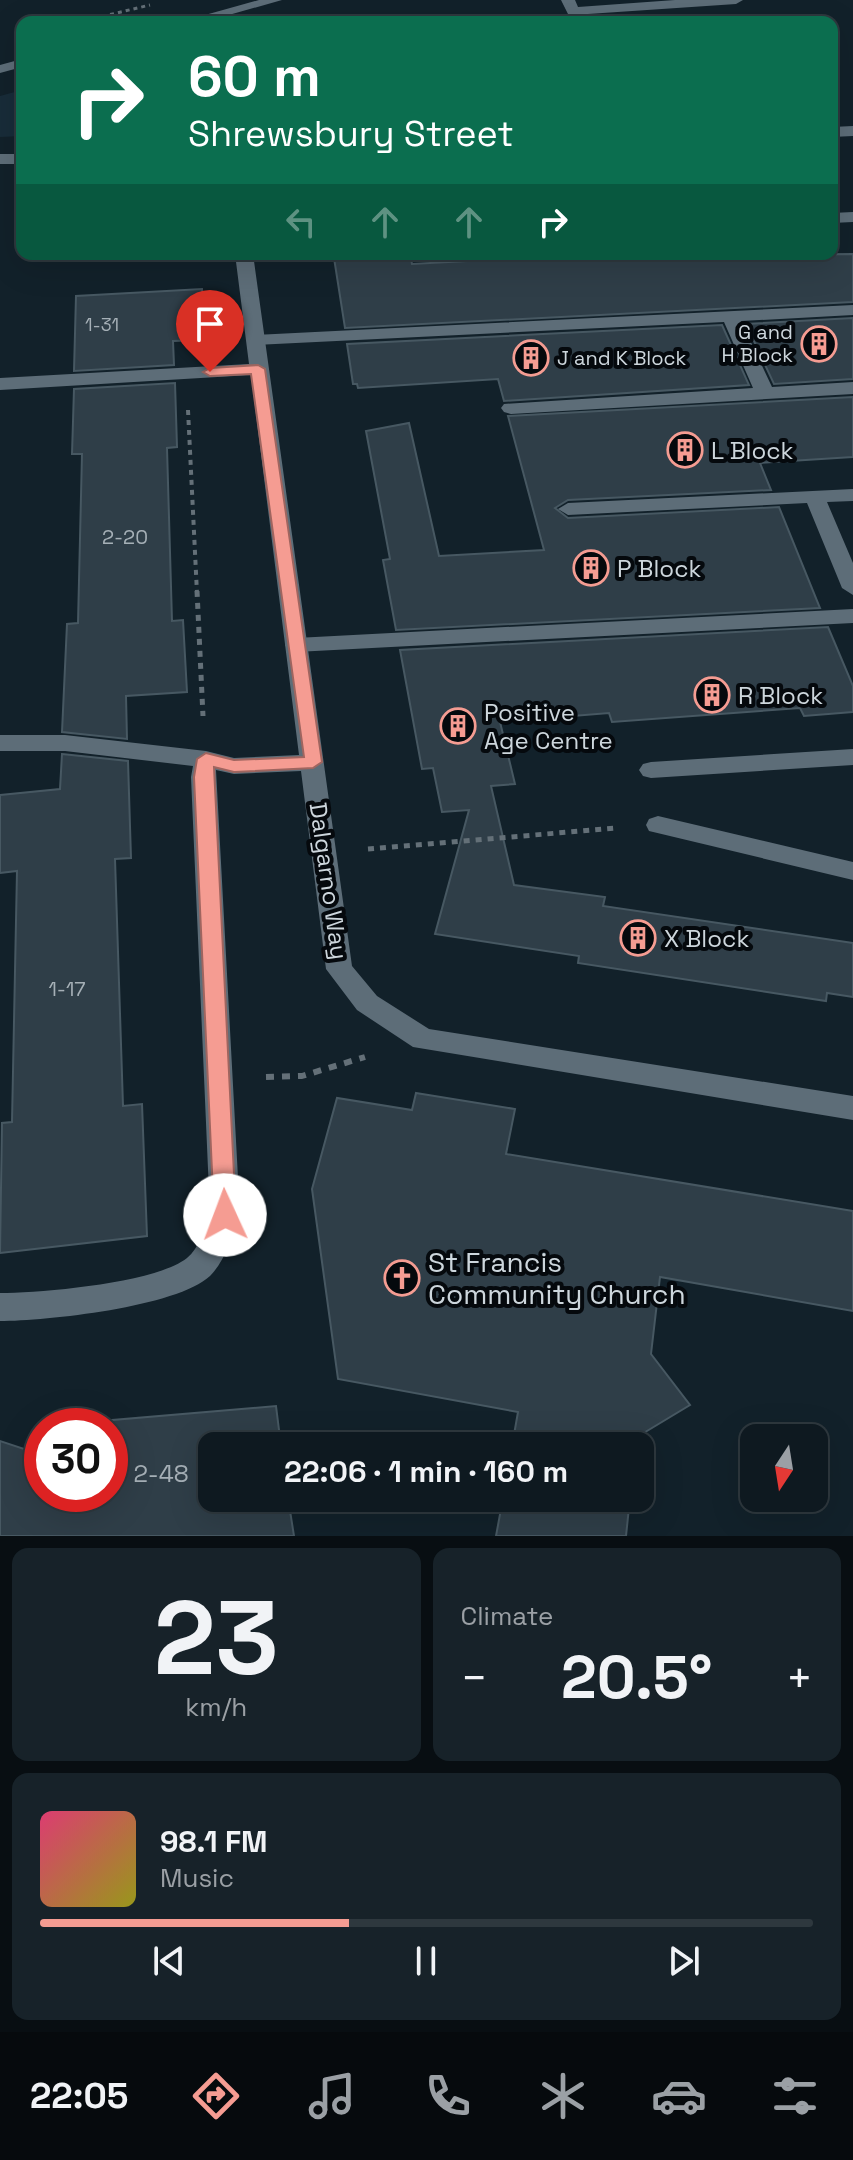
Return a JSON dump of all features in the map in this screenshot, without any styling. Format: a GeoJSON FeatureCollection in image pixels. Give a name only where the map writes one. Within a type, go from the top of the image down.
{"type":"FeatureCollection","features":[{"type":"Feature","properties":{"kind":"street"},"geometry":{"type":"LineString","coordinates":[[211,16],[275,0]]}},
{"type":"Feature","properties":{"kind":"street"},"geometry":{"type":"LineString","coordinates":[[568,0],[573,11],[736,0]]}},
{"type":"Feature","properties":{"kind":"street","name":"Dalgarno Way"},"geometry":{"type":"LineString","coordinates":[[245,260],[339,969],[367,1003],[423,1039],[853,1108]]}},
{"type":"Feature","properties":{"kind":"street"},"geometry":{"type":"LineString","coordinates":[[255,340],[853,310]]}},
{"type":"Feature","properties":{"kind":"street"},"geometry":{"type":"LineString","coordinates":[[730,316],[765,393]]}},
{"type":"Feature","properties":{"kind":"street"},"geometry":{"type":"LineString","coordinates":[[0,384],[258,369]]}},
{"type":"Feature","properties":{"kind":"street"},"geometry":{"type":"LineString","coordinates":[[511,408],[853,388]]}},
{"type":"Feature","properties":{"kind":"street"},"geometry":{"type":"LineString","coordinates":[[568,509],[853,495]]}},
{"type":"Feature","properties":{"kind":"street"},"geometry":{"type":"LineString","coordinates":[[814,497],[853,588]]}},
{"type":"Feature","properties":{"kind":"street"},"geometry":{"type":"LineString","coordinates":[[296,645],[853,616]]}},
{"type":"Feature","properties":{"kind":"street"},"geometry":{"type":"LineString","coordinates":[[0,743],[65,743],[206,759],[234,766],[313,762]]}},
{"type":"Feature","properties":{"kind":"street"},"geometry":{"type":"LineString","coordinates":[[651,770],[853,757]]}},
{"type":"Feature","properties":{"kind":"street"},"geometry":{"type":"LineString","coordinates":[[0,1307],[22,1307],[156,1285],[197,1268],[213,1244],[225,1215],[203,777],[206,759]]}},
{"type":"Feature","properties":{"kind":"street"},"geometry":{"type":"LineString","coordinates":[[658,825],[853,871]]}},
{"type":"Feature","properties":{"kind":"path"},"geometry":{"type":"LineString","coordinates":[[107,16],[156,3]]}},
{"type":"Feature","properties":{"kind":"path"},"geometry":{"type":"LineString","coordinates":[[186,373],[203,716]]}},
{"type":"Feature","properties":{"kind":"path"},"geometry":{"type":"LineString","coordinates":[[325,853],[658,825]]}},
{"type":"Feature","properties":{"kind":"path"},"geometry":{"type":"LineString","coordinates":[[220,1077],[302,1076],[423,1039]]}},
{"type":"Feature","properties":{"kind":"shaded area"},"geometry":{"type":"Polygon","coordinates":[[[16,92],[16,136],[0,137],[0,96],[16,92]]]}},
{"type":"Feature","properties":{"kind":"building"},"geometry":{"type":"Polygon","coordinates":[[[838,254],[853,254],[853,302],[345,328],[334,260],[411,260],[412,264],[488,260],[838,260],[838,254]]]}},
{"type":"Feature","properties":{"kind":"building"},"geometry":{"type":"Polygon","coordinates":[[[202,289],[204,340],[173,341],[174,365],[74,371],[76,296],[202,289]]]}},
{"type":"Feature","properties":{"kind":"building"},"geometry":{"type":"Polygon","coordinates":[[[853,318],[853,379],[774,384],[746,324],[853,318]]]}},
{"type":"Feature","properties":{"kind":"building"},"geometry":{"type":"Polygon","coordinates":[[[722,325],[749,385],[504,401],[498,379],[358,388],[357,384],[353,384],[347,344],[722,325]]]}},
{"type":"Feature","properties":{"kind":"building"},"geometry":{"type":"Polygon","coordinates":[[[175,383],[177,447],[167,448],[172,621],[183,620],[187,692],[126,696],[127,739],[62,732],[67,624],[78,623],[82,454],[72,454],[74,389],[175,383]]]}},
{"type":"Feature","properties":{"kind":"building"},"geometry":{"type":"Polygon","coordinates":[[[853,397],[853,457],[760,463],[771,490],[568,500],[555,508],[568,518],[779,507],[820,608],[396,630],[383,560],[390,559],[366,431],[409,423],[439,556],[544,550],[508,416],[853,397]]]}},
{"type":"Feature","properties":{"kind":"building"},"geometry":{"type":"Polygon","coordinates":[[[828,627],[853,686],[853,712],[804,716],[800,708],[612,722],[609,713],[500,722],[515,784],[491,786],[514,885],[605,897],[603,906],[853,943],[853,997],[827,993],[826,1001],[578,963],[579,956],[435,934],[469,810],[442,812],[433,768],[422,769],[400,650],[828,627]]]}},
{"type":"Feature","properties":{"kind":"building"},"geometry":{"type":"Polygon","coordinates":[[[62,754],[128,761],[131,858],[115,859],[123,1106],[142,1104],[147,1236],[0,1253],[2,1123],[12,1122],[17,871],[0,873],[0,795],[60,789],[62,754]]]}},
{"type":"Feature","properties":{"kind":"building"},"geometry":{"type":"Polygon","coordinates":[[[416,1093],[515,1109],[506,1154],[853,1211],[853,1311],[660,1277],[651,1354],[690,1405],[645,1432],[514,1432],[518,1412],[338,1379],[312,1189],[337,1098],[412,1110],[416,1093]]]}},
{"type":"Feature","properties":{"kind":"building"},"geometry":{"type":"Polygon","coordinates":[[[276,1406],[279,1432],[198,1432],[198,1512],[290,1512],[294,1536],[0,1536],[0,1441],[24,1449],[24,1512],[128,1512],[128,1419],[276,1406]]]}},
{"type":"Feature","properties":{"kind":"building"},"geometry":{"type":"Polygon","coordinates":[[[500,1512],[629,1512],[626,1536],[496,1536],[500,1512]]]}},
{"type":"Feature","properties":{"kind":"place","name":"G and H Block"},"geometry":{"type":"Point","coordinates":[819,344]}},
{"type":"Feature","properties":{"kind":"place","name":"J and K Block"},"geometry":{"type":"Point","coordinates":[531,358]}},
{"type":"Feature","properties":{"kind":"place","name":"L Block"},"geometry":{"type":"Point","coordinates":[685,450]}},
{"type":"Feature","properties":{"kind":"place","name":"P Block"},"geometry":{"type":"Point","coordinates":[591,568]}},
{"type":"Feature","properties":{"kind":"place","name":"R Block"},"geometry":{"type":"Point","coordinates":[712,695]}},
{"type":"Feature","properties":{"kind":"place","name":"Positive Age Centre"},"geometry":{"type":"Point","coordinates":[458,726]}},
{"type":"Feature","properties":{"kind":"place","name":"X Block"},"geometry":{"type":"Point","coordinates":[638,938]}},
{"type":"Feature","properties":{"kind":"place","name":"St Francis Community Church"},"geometry":{"type":"Point","coordinates":[402,1278]}},
{"type":"Feature","properties":{"kind":"route"},"geometry":{"type":"LineString","coordinates":[[210,372],[258,369],[313,762],[234,766],[206,759],[203,777],[225,1215]]}}]}
